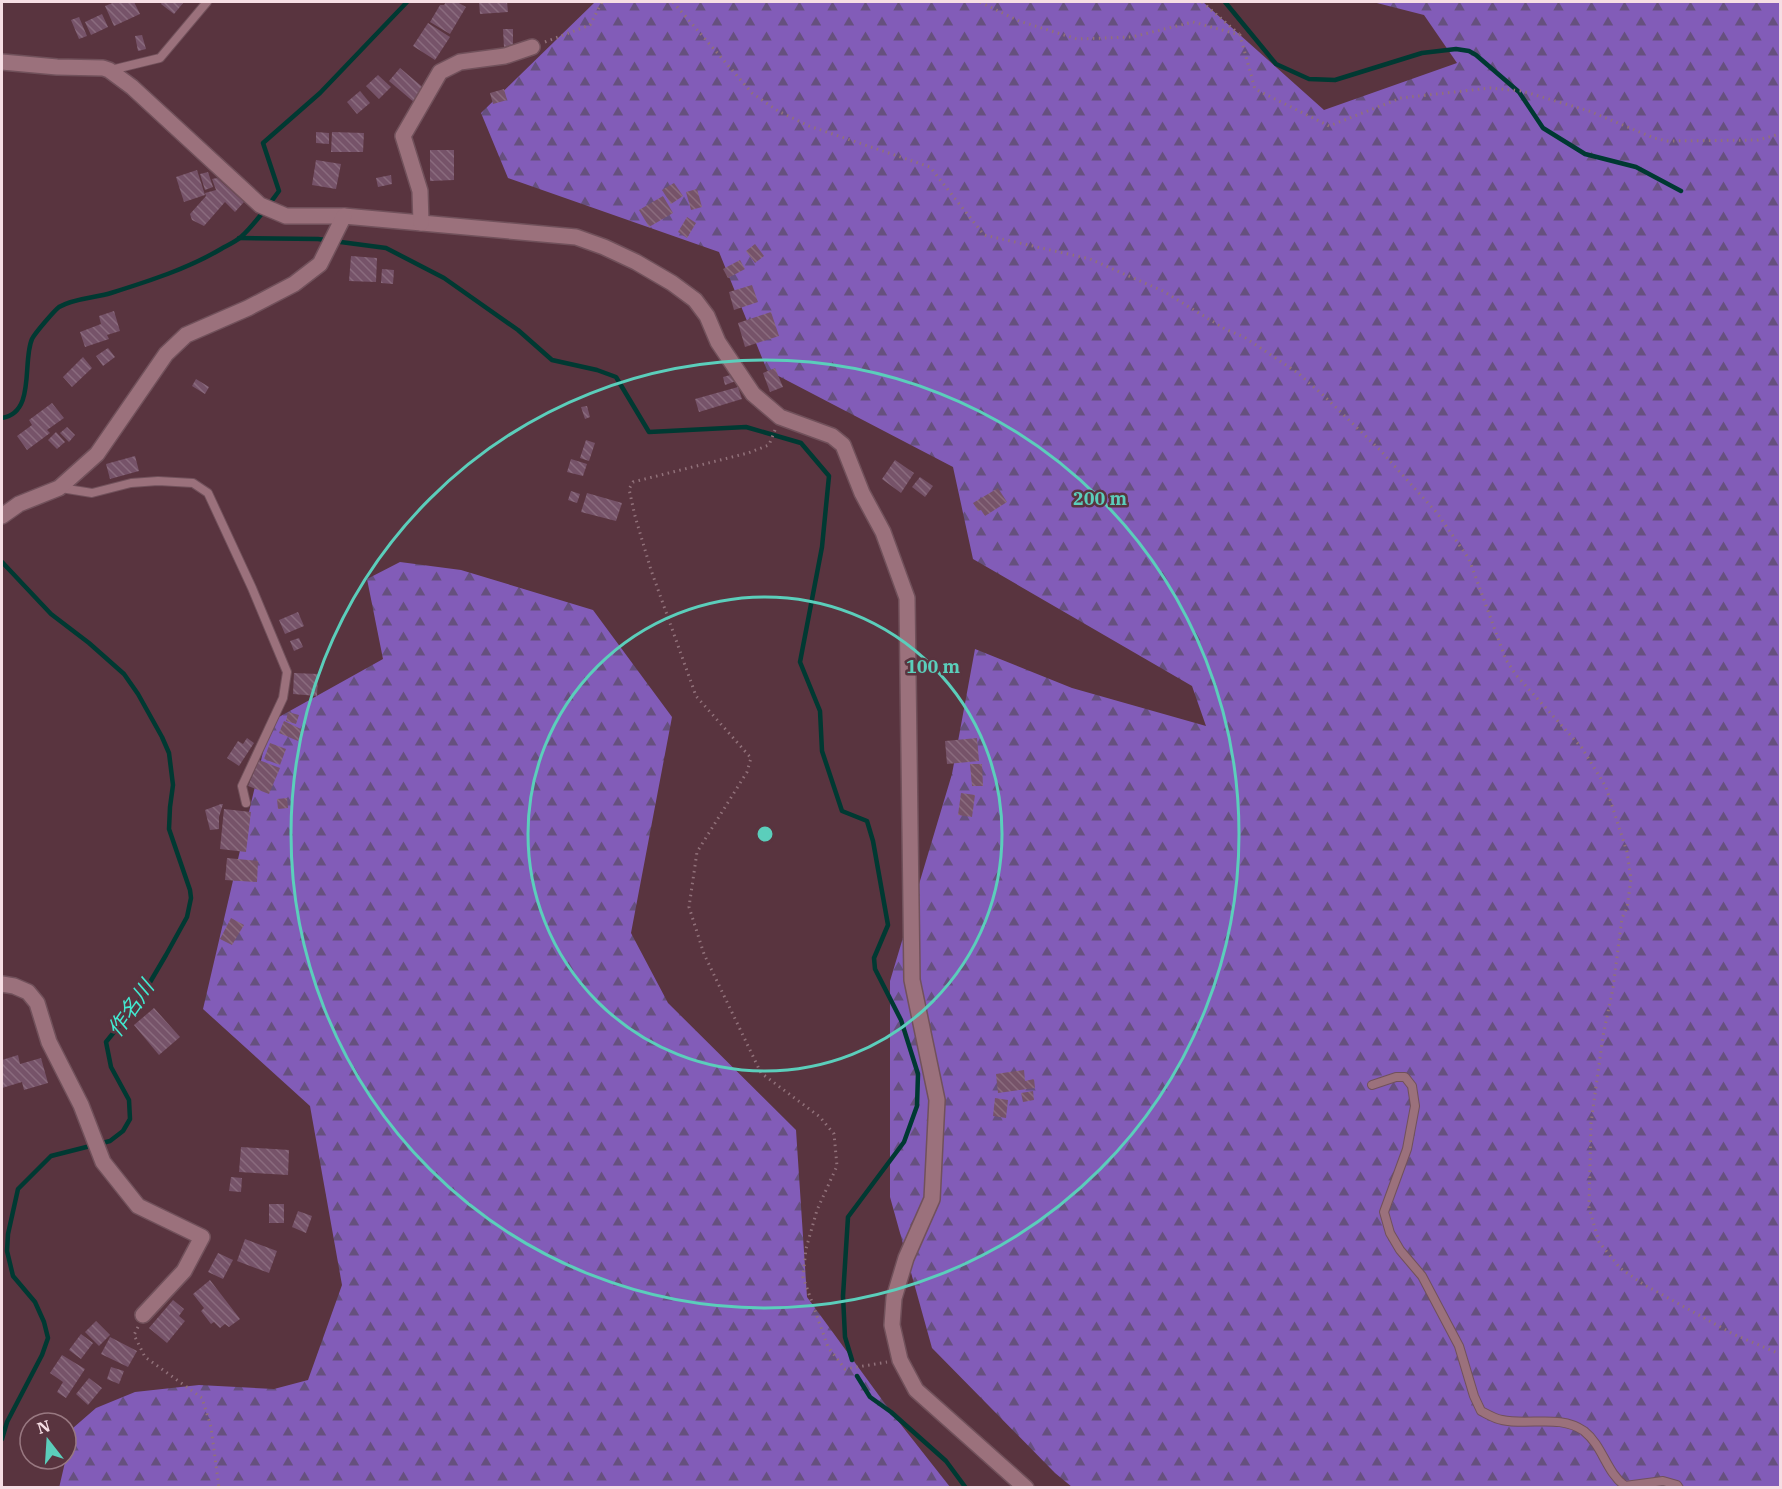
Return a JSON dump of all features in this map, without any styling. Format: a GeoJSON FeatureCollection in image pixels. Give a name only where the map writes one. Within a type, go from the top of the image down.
{"type":"FeatureCollection","features":[{"type":"Feature","properties":{"kind":"street"},"geometry":{"type":"LineString","coordinates":[[421,224],[420,191],[404,135],[440,72],[460,62],[505,56],[532,47]]}},
{"type":"Feature","properties":{"kind":"street"},"geometry":{"type":"LineString","coordinates":[[2,62],[57,67],[96,67],[110,70],[132,87],[260,205],[286,216],[344,216],[576,237],[636,262],[672,283],[695,300],[707,316],[718,342],[753,394],[780,417],[832,436],[843,445],[862,493],[883,532],[907,598],[912,980],[937,1100],[932,1199],[906,1258],[894,1298],[892,1325],[900,1360],[916,1390],[1026,1488]]}},
{"type":"Feature","properties":{"kind":"street"},"geometry":{"type":"LineString","coordinates":[[2,516],[19,504],[59,488],[97,454],[166,354],[186,335],[248,308],[303,279],[320,264],[344,216]]}},
{"type":"Feature","properties":{"kind":"street"},"geometry":{"type":"LineString","coordinates":[[2,984],[28,992],[37,1003],[49,1042],[81,1105],[103,1162],[138,1206],[202,1237],[184,1271],[143,1315]]}},
{"type":"Feature","properties":{"kind":"lane"},"geometry":{"type":"LineString","coordinates":[[110,70],[160,58],[207,2]]}},
{"type":"Feature","properties":{"kind":"lane"},"geometry":{"type":"LineString","coordinates":[[59,488],[92,493],[131,483],[158,481],[193,483],[208,493],[252,588],[287,672],[283,698],[242,786],[246,803]]}},
{"type":"Feature","properties":{"kind":"lane"},"geometry":{"type":"LineString","coordinates":[[1372,1085],[1396,1077],[1405,1077],[1412,1086],[1415,1106],[1407,1149],[1384,1212],[1390,1233],[1400,1250],[1422,1276],[1460,1346],[1474,1396],[1481,1411],[1501,1420],[1565,1422],[1583,1431],[1595,1443],[1608,1467],[1618,1481],[1625,1486],[1663,1481],[1677,1485],[1679,1488]]}},
{"type":"Feature","properties":{"kind":"path"},"geometry":{"type":"LineString","coordinates":[[532,47],[590,25],[602,2]]}},
{"type":"Feature","properties":{"kind":"path"},"geometry":{"type":"LineString","coordinates":[[673,2],[752,93],[778,111],[809,126],[930,167],[984,235],[1090,259],[1163,291],[1226,329],[1244,337],[1298,373],[1380,450],[1437,513],[1469,559],[1506,660],[1516,675],[1581,748],[1606,787],[1627,852],[1631,879],[1603,1036],[1591,1123],[1589,1208],[1599,1242],[1620,1268],[1643,1284],[1732,1334],[1780,1354]]}},
{"type":"Feature","properties":{"kind":"path"},"geometry":{"type":"LineString","coordinates":[[980,2],[1019,21],[1077,39],[1132,37],[1193,22],[1240,35]]}},
{"type":"Feature","properties":{"kind":"path"},"geometry":{"type":"LineString","coordinates":[[1202,2],[1240,35],[1256,89],[1329,126],[1401,98],[1490,88],[1522,91],[1589,111],[1653,138],[1667,141],[1758,140],[1780,134]]}},
{"type":"Feature","properties":{"kind":"path"},"geometry":{"type":"LineString","coordinates":[[780,417],[769,446],[633,482],[629,489],[634,516],[651,570],[696,696],[751,758],[747,772],[697,852],[689,907],[704,954],[761,1073],[820,1117],[834,1134],[837,1166],[817,1210],[806,1249],[803,1277],[828,1347],[845,1369],[900,1360]]}},
{"type":"Feature","properties":{"kind":"path"},"geometry":{"type":"LineString","coordinates":[[143,1315],[134,1335],[145,1357],[202,1398],[211,1427],[219,1488]]}},
{"type":"Feature","properties":{"kind":"green space"},"geometry":{"type":"Polygon","coordinates":[[[595,2],[1203,2],[1324,110],[1457,63],[1424,15],[1373,2],[1780,2],[1780,1487],[1072,1487],[1055,1473],[932,1348],[890,1197],[890,981],[952,774],[975,649],[1072,688],[1206,726],[1192,686],[973,559],[953,467],[767,370],[719,252],[508,178],[481,113],[595,2]]]}},
{"type":"Feature","properties":{"kind":"green space"},"geometry":{"type":"Polygon","coordinates":[[[400,562],[461,570],[593,610],[672,717],[631,933],[668,1003],[796,1130],[807,1297],[891,1412],[950,1487],[59,1488],[63,1471],[78,1471],[78,1424],[96,1408],[135,1392],[199,1385],[274,1389],[308,1380],[342,1285],[310,1106],[203,1009],[270,722],[383,659],[367,579],[400,562]]]}},
{"type":"Feature","properties":{"kind":"building"},"geometry":{"type":"Polygon","coordinates":[[[115,2],[134,2],[140,14],[114,26],[105,6],[115,2]]]}},
{"type":"Feature","properties":{"kind":"building"},"geometry":{"type":"Polygon","coordinates":[[[162,2],[184,2],[174,14],[161,4],[162,2]]]}},
{"type":"Feature","properties":{"kind":"building"},"geometry":{"type":"Polygon","coordinates":[[[446,2],[457,2],[466,7],[450,34],[430,22],[440,5],[446,2]]]}},
{"type":"Feature","properties":{"kind":"building"},"geometry":{"type":"Polygon","coordinates":[[[479,2],[507,2],[508,12],[480,14],[479,2]]]}},
{"type":"Feature","properties":{"kind":"building"},"geometry":{"type":"Polygon","coordinates":[[[102,14],[108,27],[91,35],[85,22],[102,14]]]}},
{"type":"Feature","properties":{"kind":"building"},"geometry":{"type":"Polygon","coordinates":[[[79,17],[87,36],[79,39],[71,20],[79,17]]]}},
{"type":"Feature","properties":{"kind":"building"},"geometry":{"type":"Polygon","coordinates":[[[428,23],[450,37],[435,60],[413,46],[428,23]]]}},
{"type":"Feature","properties":{"kind":"building"},"geometry":{"type":"Polygon","coordinates":[[[503,29],[513,29],[513,46],[504,47],[503,29]]]}},
{"type":"Feature","properties":{"kind":"building"},"geometry":{"type":"Polygon","coordinates":[[[142,35],[146,49],[138,51],[135,36],[142,35]]]}},
{"type":"Feature","properties":{"kind":"building"},"geometry":{"type":"Polygon","coordinates":[[[400,68],[426,90],[415,103],[389,81],[400,68]]]}},
{"type":"Feature","properties":{"kind":"building"},"geometry":{"type":"Polygon","coordinates":[[[378,75],[391,87],[379,99],[366,86],[378,75]]]}},
{"type":"Feature","properties":{"kind":"building"},"geometry":{"type":"Polygon","coordinates":[[[504,89],[507,100],[493,104],[490,93],[504,89]]]}},
{"type":"Feature","properties":{"kind":"building"},"geometry":{"type":"Polygon","coordinates":[[[360,91],[370,103],[357,114],[347,102],[360,91]]]}},
{"type":"Feature","properties":{"kind":"building"},"geometry":{"type":"Polygon","coordinates":[[[316,132],[329,133],[329,144],[316,143],[316,132]]]}},
{"type":"Feature","properties":{"kind":"building"},"geometry":{"type":"Polygon","coordinates":[[[332,132],[364,133],[363,152],[331,152],[332,132]]]}},
{"type":"Feature","properties":{"kind":"building"},"geometry":{"type":"Polygon","coordinates":[[[430,150],[454,150],[454,180],[430,181],[430,150]]]}},
{"type":"Feature","properties":{"kind":"building"},"geometry":{"type":"Polygon","coordinates":[[[316,160],[341,164],[336,189],[312,185],[316,160]]]}},
{"type":"Feature","properties":{"kind":"building"},"geometry":{"type":"Polygon","coordinates":[[[197,170],[205,195],[184,202],[176,177],[197,170]]]}},
{"type":"Feature","properties":{"kind":"building"},"geometry":{"type":"Polygon","coordinates":[[[208,172],[213,187],[205,190],[200,174],[208,172]]]}},
{"type":"Feature","properties":{"kind":"building"},"geometry":{"type":"Polygon","coordinates":[[[391,175],[392,184],[378,187],[376,178],[391,175]]]}},
{"type":"Feature","properties":{"kind":"building"},"geometry":{"type":"Polygon","coordinates":[[[217,178],[244,202],[235,212],[225,202],[204,226],[192,220],[190,214],[206,196],[205,193],[216,190],[212,179],[217,178]]]}},
{"type":"Feature","properties":{"kind":"building"},"geometry":{"type":"Polygon","coordinates":[[[674,183],[683,196],[671,204],[662,190],[674,183]]]}},
{"type":"Feature","properties":{"kind":"building"},"geometry":{"type":"Polygon","coordinates":[[[697,189],[702,207],[691,210],[686,192],[697,189]]]}},
{"type":"Feature","properties":{"kind":"building"},"geometry":{"type":"Polygon","coordinates":[[[663,196],[673,213],[649,227],[639,210],[663,196]]]}},
{"type":"Feature","properties":{"kind":"building"},"geometry":{"type":"Polygon","coordinates":[[[687,217],[696,223],[687,238],[678,232],[687,217]]]}},
{"type":"Feature","properties":{"kind":"building"},"geometry":{"type":"Polygon","coordinates":[[[755,244],[764,256],[755,263],[746,251],[755,244]]]}},
{"type":"Feature","properties":{"kind":"building"},"geometry":{"type":"Polygon","coordinates":[[[351,256],[377,258],[376,282],[349,281],[351,256]]]}},
{"type":"Feature","properties":{"kind":"building"},"geometry":{"type":"Polygon","coordinates":[[[740,260],[745,269],[728,278],[723,269],[740,260]]]}},
{"type":"Feature","properties":{"kind":"building"},"geometry":{"type":"Polygon","coordinates":[[[382,269],[394,270],[393,284],[381,283],[382,269]]]}},
{"type":"Feature","properties":{"kind":"building"},"geometry":{"type":"Polygon","coordinates":[[[752,285],[758,302],[734,310],[729,292],[752,285]]]}},
{"type":"Feature","properties":{"kind":"building"},"geometry":{"type":"Polygon","coordinates":[[[114,311],[120,331],[107,335],[109,339],[85,347],[80,332],[101,324],[99,316],[114,311]]]}},
{"type":"Feature","properties":{"kind":"building"},"geometry":{"type":"Polygon","coordinates":[[[771,312],[779,336],[745,347],[738,323],[771,312]]]}},
{"type":"Feature","properties":{"kind":"building"},"geometry":{"type":"Polygon","coordinates":[[[108,348],[115,357],[103,366],[96,356],[108,348]]]}},
{"type":"Feature","properties":{"kind":"building"},"geometry":{"type":"Polygon","coordinates":[[[83,357],[92,368],[72,387],[63,377],[83,357]]]}},
{"type":"Feature","properties":{"kind":"building"},"geometry":{"type":"Polygon","coordinates":[[[775,368],[783,387],[770,392],[763,373],[775,368]]]}},
{"type":"Feature","properties":{"kind":"building"},"geometry":{"type":"Polygon","coordinates":[[[734,374],[736,381],[725,385],[723,377],[734,374]]]}},
{"type":"Feature","properties":{"kind":"building"},"geometry":{"type":"Polygon","coordinates":[[[196,379],[209,387],[205,394],[192,386],[196,379]]]}},
{"type":"Feature","properties":{"kind":"building"},"geometry":{"type":"Polygon","coordinates":[[[738,387],[742,399],[699,412],[695,399],[738,387]]]}},
{"type":"Feature","properties":{"kind":"building"},"geometry":{"type":"Polygon","coordinates":[[[52,403],[64,418],[47,430],[50,433],[27,450],[17,436],[32,425],[29,420],[52,403]]]}},
{"type":"Feature","properties":{"kind":"building"},"geometry":{"type":"Polygon","coordinates":[[[587,406],[590,417],[585,419],[581,407],[587,406]]]}},
{"type":"Feature","properties":{"kind":"building"},"geometry":{"type":"Polygon","coordinates":[[[67,427],[75,435],[69,442],[60,433],[67,427]]]}},
{"type":"Feature","properties":{"kind":"building"},"geometry":{"type":"Polygon","coordinates":[[[56,432],[65,442],[57,449],[48,440],[56,432]]]}},
{"type":"Feature","properties":{"kind":"building"},"geometry":{"type":"Polygon","coordinates":[[[586,440],[595,443],[589,461],[580,458],[586,440]]]}},
{"type":"Feature","properties":{"kind":"building"},"geometry":{"type":"Polygon","coordinates":[[[135,456],[139,471],[110,479],[106,464],[135,456]]]}},
{"type":"Feature","properties":{"kind":"building"},"geometry":{"type":"Polygon","coordinates":[[[571,459],[587,464],[583,476],[567,472],[571,459]]]}},
{"type":"Feature","properties":{"kind":"building"},"geometry":{"type":"Polygon","coordinates":[[[895,460],[914,473],[901,493],[882,479],[895,460]]]}},
{"type":"Feature","properties":{"kind":"building"},"geometry":{"type":"Polygon","coordinates":[[[920,477],[933,486],[925,497],[912,487],[920,477]]]}},
{"type":"Feature","properties":{"kind":"building"},"geometry":{"type":"Polygon","coordinates":[[[998,488],[1007,502],[985,516],[973,503],[998,488]]]}},
{"type":"Feature","properties":{"kind":"building"},"geometry":{"type":"Polygon","coordinates":[[[571,491],[580,494],[577,503],[568,500],[571,491]]]}},
{"type":"Feature","properties":{"kind":"building"},"geometry":{"type":"Polygon","coordinates":[[[587,493],[622,503],[616,521],[581,512],[587,493]]]}},
{"type":"Feature","properties":{"kind":"building"},"geometry":{"type":"Polygon","coordinates":[[[298,612],[304,626],[285,634],[279,620],[298,612]]]}},
{"type":"Feature","properties":{"kind":"building"},"geometry":{"type":"Polygon","coordinates":[[[299,638],[303,647],[294,651],[290,641],[299,638]]]}},
{"type":"Feature","properties":{"kind":"building"},"geometry":{"type":"Polygon","coordinates":[[[294,673],[318,674],[317,696],[293,694],[294,673]]]}},
{"type":"Feature","properties":{"kind":"building"},"geometry":{"type":"Polygon","coordinates":[[[288,712],[299,715],[296,724],[286,721],[288,712]]]}},
{"type":"Feature","properties":{"kind":"building"},"geometry":{"type":"Polygon","coordinates":[[[284,721],[303,730],[298,741],[279,733],[284,721]]]}},
{"type":"Feature","properties":{"kind":"building"},"geometry":{"type":"Polygon","coordinates":[[[247,738],[254,743],[239,766],[227,758],[238,741],[243,744],[247,738]]]}},
{"type":"Feature","properties":{"kind":"building"},"geometry":{"type":"Polygon","coordinates":[[[977,738],[979,761],[947,764],[945,741],[977,738]]]}},
{"type":"Feature","properties":{"kind":"building"},"geometry":{"type":"Polygon","coordinates":[[[270,743],[286,749],[280,765],[264,759],[270,743]]]}},
{"type":"Feature","properties":{"kind":"building"},"geometry":{"type":"Polygon","coordinates":[[[259,760],[280,768],[269,794],[248,786],[259,760]]]}},
{"type":"Feature","properties":{"kind":"building"},"geometry":{"type":"Polygon","coordinates":[[[970,764],[982,764],[983,786],[972,786],[970,764]]]}},
{"type":"Feature","properties":{"kind":"building"},"geometry":{"type":"Polygon","coordinates":[[[961,793],[975,795],[972,817],[958,815],[961,793]]]}},
{"type":"Feature","properties":{"kind":"building"},"geometry":{"type":"Polygon","coordinates":[[[287,798],[288,808],[278,809],[277,799],[287,798]]]}},
{"type":"Feature","properties":{"kind":"building"},"geometry":{"type":"Polygon","coordinates":[[[223,804],[219,817],[219,829],[210,830],[205,810],[223,804]]]}},
{"type":"Feature","properties":{"kind":"building"},"geometry":{"type":"Polygon","coordinates":[[[224,809],[251,812],[246,852],[220,849],[224,809]]]}},
{"type":"Feature","properties":{"kind":"building"},"geometry":{"type":"Polygon","coordinates":[[[227,858],[258,861],[257,882],[225,880],[227,858]]]}},
{"type":"Feature","properties":{"kind":"building"},"geometry":{"type":"Polygon","coordinates":[[[231,918],[244,925],[232,945],[220,939],[231,918]]]}},
{"type":"Feature","properties":{"kind":"building"},"geometry":{"type":"Polygon","coordinates":[[[154,1008],[180,1037],[159,1055],[134,1025],[154,1008]]]}},
{"type":"Feature","properties":{"kind":"building"},"geometry":{"type":"Polygon","coordinates":[[[18,1055],[20,1064],[41,1058],[48,1083],[24,1090],[22,1082],[2,1088],[2,1060],[18,1055]]]}},
{"type":"Feature","properties":{"kind":"building"},"geometry":{"type":"Polygon","coordinates":[[[1024,1070],[1025,1081],[1034,1079],[1035,1088],[998,1093],[996,1074],[1024,1070]]]}},
{"type":"Feature","properties":{"kind":"building"},"geometry":{"type":"Polygon","coordinates":[[[1033,1091],[1034,1100],[1023,1102],[1021,1093],[1033,1091]]]}},
{"type":"Feature","properties":{"kind":"building"},"geometry":{"type":"Polygon","coordinates":[[[995,1098],[1008,1100],[1006,1118],[993,1116],[995,1098]]]}},
{"type":"Feature","properties":{"kind":"building"},"geometry":{"type":"Polygon","coordinates":[[[241,1147],[289,1150],[288,1175],[239,1172],[241,1147]]]}},
{"type":"Feature","properties":{"kind":"building"},"geometry":{"type":"Polygon","coordinates":[[[231,1177],[242,1178],[241,1192],[229,1191],[231,1177]]]}},
{"type":"Feature","properties":{"kind":"building"},"geometry":{"type":"Polygon","coordinates":[[[269,1204],[284,1204],[284,1223],[269,1223],[269,1204]]]}},
{"type":"Feature","properties":{"kind":"building"},"geometry":{"type":"Polygon","coordinates":[[[298,1211],[312,1216],[306,1233],[292,1227],[298,1211]]]}},
{"type":"Feature","properties":{"kind":"building"},"geometry":{"type":"Polygon","coordinates":[[[245,1239],[277,1251],[269,1273],[237,1261],[245,1239]]]}},
{"type":"Feature","properties":{"kind":"building"},"geometry":{"type":"Polygon","coordinates":[[[218,1253],[233,1260],[223,1279],[208,1272],[218,1253]]]}},
{"type":"Feature","properties":{"kind":"building"},"geometry":{"type":"Polygon","coordinates":[[[210,1280],[240,1319],[229,1327],[225,1324],[220,1328],[214,1322],[211,1324],[201,1311],[204,1308],[193,1294],[210,1280]]]}},
{"type":"Feature","properties":{"kind":"building"},"geometry":{"type":"Polygon","coordinates":[[[173,1300],[184,1309],[179,1316],[185,1321],[167,1343],[149,1328],[173,1300]]]}},
{"type":"Feature","properties":{"kind":"building"},"geometry":{"type":"Polygon","coordinates":[[[96,1321],[110,1335],[99,1346],[85,1332],[96,1321]]]}},
{"type":"Feature","properties":{"kind":"building"},"geometry":{"type":"Polygon","coordinates":[[[81,1334],[93,1343],[81,1359],[69,1350],[81,1334]]]}},
{"type":"Feature","properties":{"kind":"building"},"geometry":{"type":"Polygon","coordinates":[[[110,1337],[137,1351],[128,1367],[101,1354],[110,1337]]]}},
{"type":"Feature","properties":{"kind":"building"},"geometry":{"type":"Polygon","coordinates":[[[62,1355],[85,1369],[66,1398],[57,1392],[63,1382],[50,1373],[62,1355]]]}},
{"type":"Feature","properties":{"kind":"building"},"geometry":{"type":"Polygon","coordinates":[[[111,1367],[124,1371],[119,1384],[107,1379],[111,1367]]]}},
{"type":"Feature","properties":{"kind":"building"},"geometry":{"type":"Polygon","coordinates":[[[89,1378],[102,1388],[88,1405],[76,1394],[89,1378]]]}},
{"type":"Feature","properties":{"kind":"waterway"},"geometry":{"type":"LineString","coordinates":[[2,418],[13,414],[20,407],[24,397],[32,339],[59,307],[78,300],[111,293],[181,269],[239,239],[246,232],[279,191],[263,143],[320,93],[407,2]]}},
{"type":"Feature","properties":{"kind":"waterway"},"geometry":{"type":"LineString","coordinates":[[1225,2],[1276,64],[1309,79],[1335,80],[1422,53],[1456,49],[1469,51],[1519,92],[1543,128],[1585,154],[1636,167],[1681,191]]}},
{"type":"Feature","properties":{"kind":"waterway"},"geometry":{"type":"LineString","coordinates":[[239,238],[318,239],[386,248],[444,278],[518,330],[552,360],[597,370],[616,377],[649,432],[746,427],[801,443],[829,476],[822,547],[800,662],[820,711],[822,751],[842,811],[867,821],[873,841],[888,925],[874,958],[875,969],[901,1020],[918,1074],[917,1106],[904,1142],[848,1217],[843,1296],[845,1337],[852,1360]]}},
{"type":"Feature","properties":{"kind":"waterway","name":"作名川"},"geometry":{"type":"LineString","coordinates":[[2,562],[51,614],[124,674],[138,694],[169,753],[173,785],[169,829],[191,898],[187,917],[139,1001],[106,1042],[111,1067],[129,1100],[130,1119],[123,1131],[110,1141],[51,1156],[18,1189],[8,1234],[7,1251],[13,1276],[35,1302],[48,1338],[42,1355],[7,1422],[2,1439]]}},
{"type":"Feature","properties":{"kind":"waterway"},"geometry":{"type":"LineString","coordinates":[[857,1376],[870,1397],[891,1412],[946,1461],[966,1488]]}}]}
